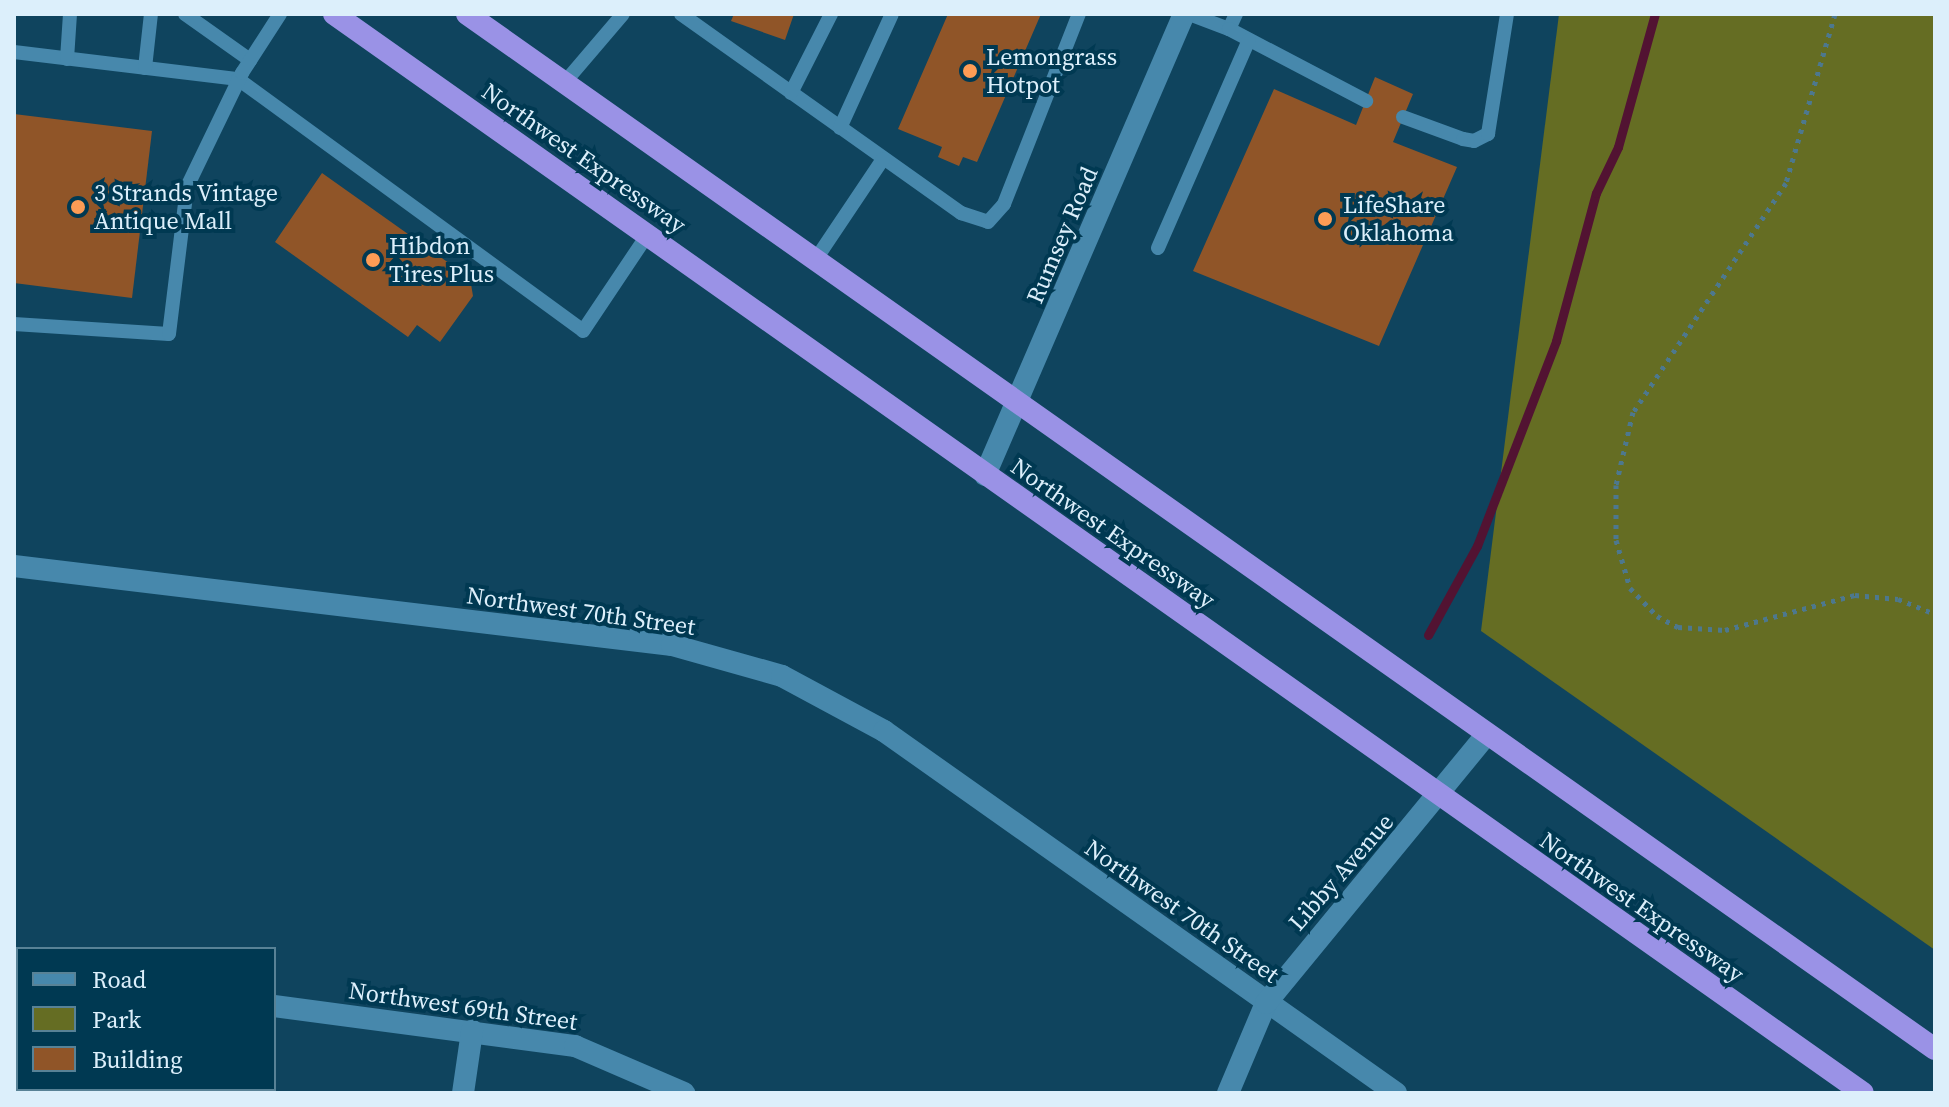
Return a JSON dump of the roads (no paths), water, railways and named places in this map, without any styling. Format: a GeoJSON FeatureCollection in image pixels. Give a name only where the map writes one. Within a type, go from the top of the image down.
{"type":"FeatureCollection","features":[{"type":"Feature","properties":{"kind":"highway","name":"Northwest Expressway"},"geometry":{"type":"LineString","coordinates":[[334,14],[1863,1093]]}},
{"type":"Feature","properties":{"kind":"highway"},"geometry":{"type":"LineString","coordinates":[[467,14],[1935,1049]]}},
{"type":"Feature","properties":{"kind":"street","name":"Rumsey Road"},"geometry":{"type":"LineString","coordinates":[[985,475],[1020,401],[1186,14]]}},
{"type":"Feature","properties":{"kind":"street","name":"Northwest 70th Street"},"geometry":{"type":"LineString","coordinates":[[14,566],[672,645],[782,676],[884,731],[1396,1093]]}},
{"type":"Feature","properties":{"kind":"street","name":"Libby Avenue"},"geometry":{"type":"LineString","coordinates":[[1228,1093],[1266,1003],[1440,796],[1486,735]]}},
{"type":"Feature","properties":{"kind":"street","name":"Northwest 69th Street"},"geometry":{"type":"LineString","coordinates":[[276,1006],[575,1046],[684,1093]]}},
{"type":"Feature","properties":{"kind":"street"},"geometry":{"type":"LineString","coordinates":[[463,1093],[472,1031]]}},
{"type":"Feature","properties":{"kind":"lane"},"geometry":{"type":"LineString","coordinates":[[67,59],[70,14]]}},
{"type":"Feature","properties":{"kind":"lane"},"geometry":{"type":"LineString","coordinates":[[145,68],[151,14]]}},
{"type":"Feature","properties":{"kind":"lane"},"geometry":{"type":"LineString","coordinates":[[185,14],[250,60]]}},
{"type":"Feature","properties":{"kind":"lane"},"geometry":{"type":"LineString","coordinates":[[14,324],[169,334],[187,187],[238,79],[280,14]]}},
{"type":"Feature","properties":{"kind":"lane"},"geometry":{"type":"LineString","coordinates":[[565,82],[623,14]]}},
{"type":"Feature","properties":{"kind":"lane"},"geometry":{"type":"LineString","coordinates":[[681,14],[883,159],[974,220],[988,222],[998,217],[1079,14]]}},
{"type":"Feature","properties":{"kind":"lane"},"geometry":{"type":"LineString","coordinates":[[791,93],[831,14]]}},
{"type":"Feature","properties":{"kind":"lane"},"geometry":{"type":"LineString","coordinates":[[840,128],[892,14]]}},
{"type":"Feature","properties":{"kind":"lane"},"geometry":{"type":"LineString","coordinates":[[1186,14],[1229,29],[1366,101]]}},
{"type":"Feature","properties":{"kind":"lane"},"geometry":{"type":"LineString","coordinates":[[1229,29],[1236,14]]}},
{"type":"Feature","properties":{"kind":"lane"},"geometry":{"type":"LineString","coordinates":[[1403,117],[1463,139],[1474,141],[1488,134],[1507,14]]}},
{"type":"Feature","properties":{"kind":"lane"},"geometry":{"type":"LineString","coordinates":[[1158,248],[1249,40]]}},
{"type":"Feature","properties":{"kind":"lane"},"geometry":{"type":"LineString","coordinates":[[14,52],[238,79],[583,331],[648,234]]}},
{"type":"Feature","properties":{"kind":"lane"},"geometry":{"type":"LineString","coordinates":[[816,259],[883,159]]}},
{"type":"Feature","properties":{"kind":"waterway"},"geometry":{"type":"LineString","coordinates":[[1428,635],[1477,546],[1556,341],[1596,193],[1618,147],[1655,14]]}},
{"type":"Feature","properties":{"kind":"place","name":"Lemongrass Hotpot"},"geometry":{"type":"Point","coordinates":[970,71]}},
{"type":"Feature","properties":{"kind":"place","name":"3 Strands Vintage Antique Mall"},"geometry":{"type":"Point","coordinates":[78,207]}},
{"type":"Feature","properties":{"kind":"place","name":"LifeShare Oklahoma"},"geometry":{"type":"Point","coordinates":[1325,219]}},
{"type":"Feature","properties":{"kind":"place","name":"Hibdon Tires Plus"},"geometry":{"type":"Point","coordinates":[373,260]}}]}
